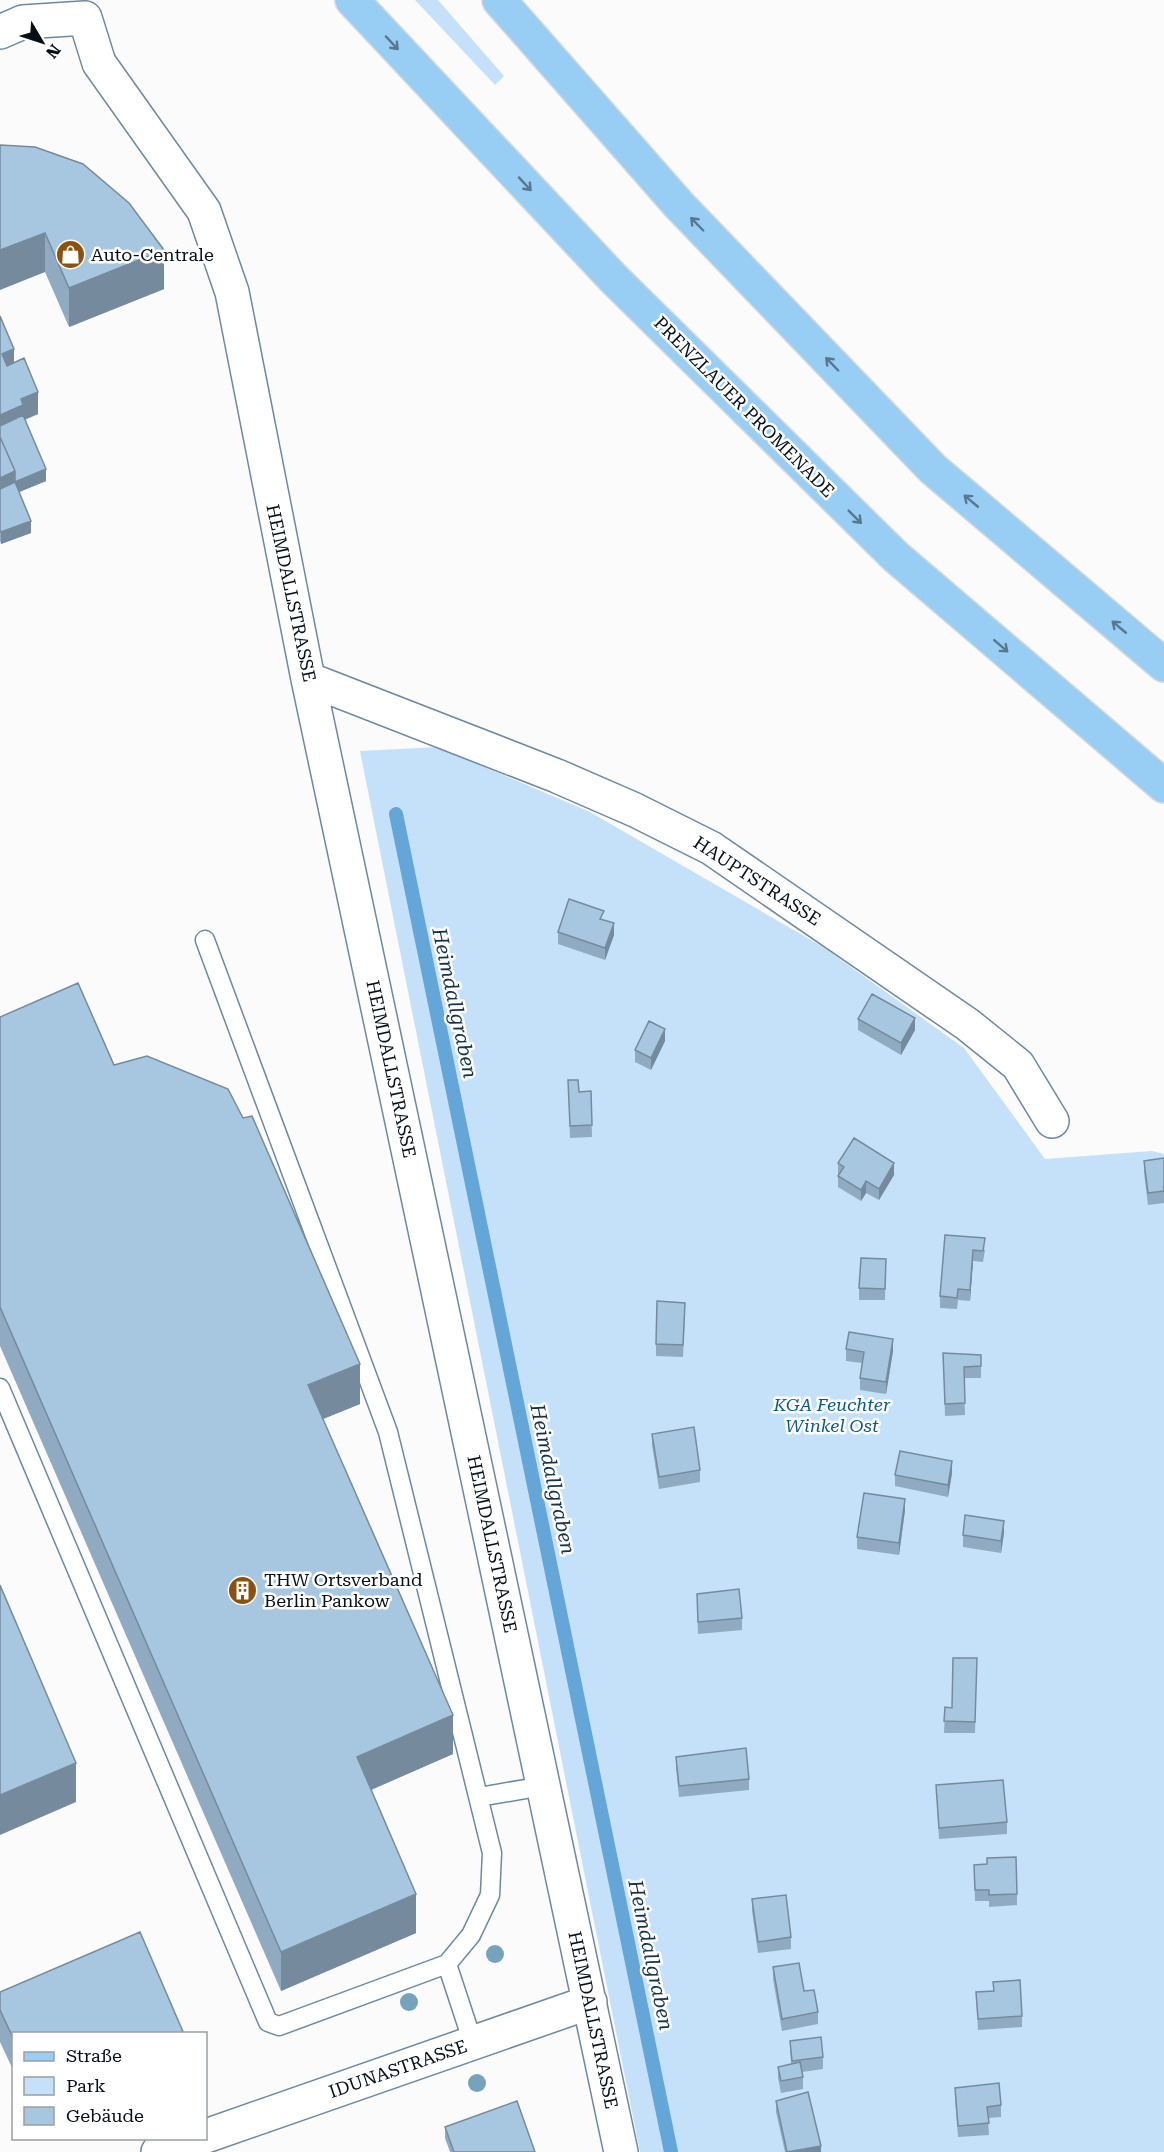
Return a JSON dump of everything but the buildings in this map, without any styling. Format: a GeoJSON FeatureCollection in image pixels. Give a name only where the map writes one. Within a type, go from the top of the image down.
{"type":"FeatureCollection","features":[{"type":"Feature","properties":{"kind":"main road","name":"PRENZLAUER PROMENADE"},"geometry":{"type":"LineString","coordinates":[[352,0],[613,278],[895,556],[1164,786]]}},
{"type":"Feature","properties":{"kind":"main road"},"geometry":{"type":"LineString","coordinates":[[500,0],[679,205],[933,469],[1164,665]]}},
{"type":"Feature","properties":{"kind":"street"},"geometry":{"type":"LineString","coordinates":[[0,32],[23,22],[89,9]]}},
{"type":"Feature","properties":{"kind":"street","name":"HEIMDALLSTRASSE"},"geometry":{"type":"LineString","coordinates":[[89,9],[99,63],[204,211],[232,292],[308,679],[621,2152]]}},
{"type":"Feature","properties":{"kind":"street","name":"HAUPTSTRASSE"},"geometry":{"type":"LineString","coordinates":[[308,679],[557,776],[634,810],[711,848],[967,1024],[1018,1065],[1052,1121]]}},
{"type":"Feature","properties":{"kind":"street","name":"IDUNASTRASSE"},"geometry":{"type":"LineString","coordinates":[[207,2136],[590,2002]]}},
{"type":"Feature","properties":{"kind":"street"},"geometry":{"type":"LineString","coordinates":[[158,2152],[194,2140]]}},
{"type":"Feature","properties":{"kind":"lane"},"geometry":{"type":"LineString","coordinates":[[0,1388],[268,2022],[279,2026],[447,1964],[471,1935],[490,1894],[492,1853],[479,1797],[388,1432],[205,940]]}},
{"type":"Feature","properties":{"kind":"lane"},"geometry":{"type":"LineString","coordinates":[[479,1797],[543,1786]]}},
{"type":"Feature","properties":{"kind":"lane"},"geometry":{"type":"LineString","coordinates":[[447,1964],[473,2043]]}},
{"type":"Feature","properties":{"kind":"green space"},"geometry":{"type":"Polygon","coordinates":[[[415,0],[438,0],[504,76],[495,85],[415,0]]]}},
{"type":"Feature","properties":{"kind":"green space","name":"KGA Feuchter Winkel Ost"},"geometry":{"type":"Polygon","coordinates":[[[438,747],[590,812],[823,947],[964,1048],[1045,1159],[1152,1151],[1164,1154],[1164,2152],[640,2152],[360,751],[438,747]]]}},
{"type":"Feature","properties":{"kind":"waterway","name":"Heimdallgraben"},"geometry":{"type":"LineString","coordinates":[[396,814],[671,2152]]}},
{"type":"Feature","properties":{"kind":"place","name":"Auto-Centrale"},"geometry":{"type":"Point","coordinates":[70,255]}},
{"type":"Feature","properties":{"kind":"place","name":"THW Ortsverband Berlin Pankow"},"geometry":{"type":"Point","coordinates":[243,1590]}}]}
